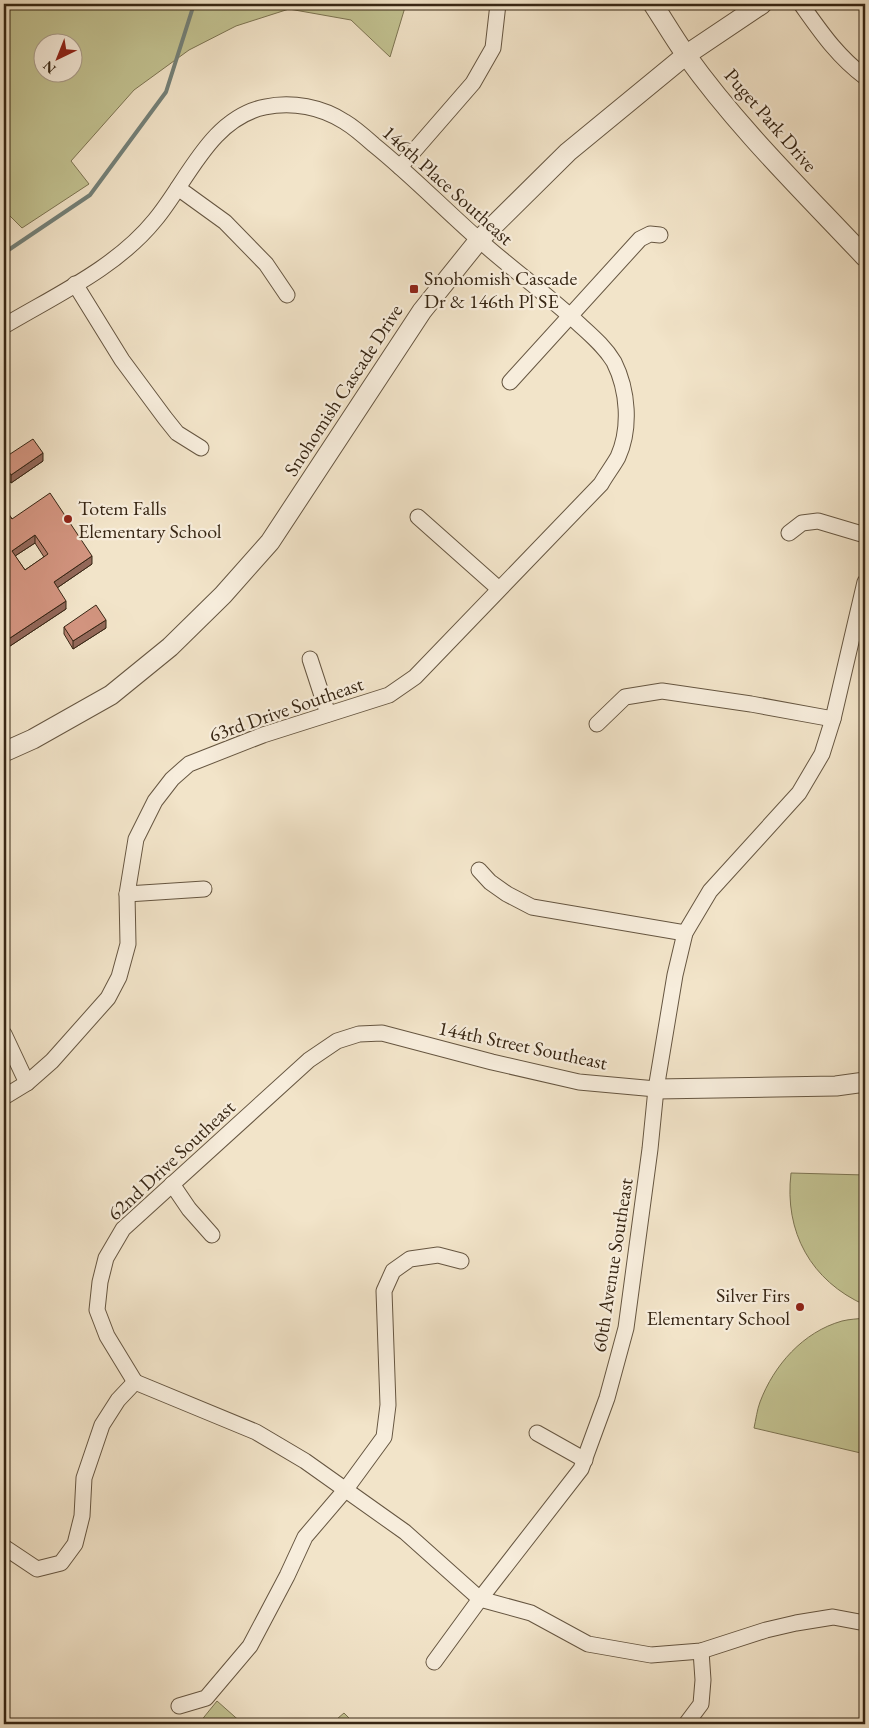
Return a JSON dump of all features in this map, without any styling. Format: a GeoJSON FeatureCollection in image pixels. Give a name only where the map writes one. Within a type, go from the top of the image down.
{"type":"FeatureCollection","features":[{"type":"Feature","properties":{"kind":"street"},"geometry":{"type":"LineString","coordinates":[[400,166],[473,83],[493,48],[498,4]]}},
{"type":"Feature","properties":{"kind":"street","name":"Puget Park Drive"},"geometry":{"type":"LineString","coordinates":[[653,4],[686,55],[722,102],[767,153],[865,257]]}},
{"type":"Feature","properties":{"kind":"street","name":"Snohomish Cascade Drive"},"geometry":{"type":"LineString","coordinates":[[4,752],[33,739],[111,695],[170,647],[223,595],[270,542],[422,312],[479,240],[568,152],[686,55],[762,4]]}},
{"type":"Feature","properties":{"kind":"street"},"geometry":{"type":"LineString","coordinates":[[801,4],[822,34],[848,64],[865,76]]}},
{"type":"Feature","properties":{"kind":"street","name":"146th Place Southeast"},"geometry":{"type":"LineString","coordinates":[[4,326],[75,284],[131,246],[155,220],[198,156],[224,128],[244,114],[265,107],[298,105],[324,111],[346,122],[400,166],[479,240],[570,315],[605,348],[614,363],[621,381]]}},
{"type":"Feature","properties":{"kind":"street"},"geometry":{"type":"LineString","coordinates":[[178,188],[226,222],[266,264],[287,295]]}},
{"type":"Feature","properties":{"kind":"street"},"geometry":{"type":"LineString","coordinates":[[510,382],[640,238],[650,234],[660,234]]}},
{"type":"Feature","properties":{"kind":"street"},"geometry":{"type":"LineString","coordinates":[[75,284],[122,360],[165,418],[177,433],[201,448]]}},
{"type":"Feature","properties":{"kind":"street","name":"63rd Drive Southeast"},"geometry":{"type":"LineString","coordinates":[[4,1097],[27,1083],[52,1061],[108,998],[119,977],[128,944],[127,894],[136,839],[155,801],[172,778],[189,764],[263,735],[389,695],[415,677],[601,484],[618,456],[625,431],[626,404],[621,381]]}},
{"type":"Feature","properties":{"kind":"street"},"geometry":{"type":"LineString","coordinates":[[418,517],[499,589]]}},
{"type":"Feature","properties":{"kind":"street"},"geometry":{"type":"LineString","coordinates":[[789,533],[802,523],[818,521],[865,535]]}},
{"type":"Feature","properties":{"kind":"street"},"geometry":{"type":"LineString","coordinates":[[865,582],[833,719],[822,754],[799,793],[710,891],[685,933],[675,975],[656,1089],[836,1086],[865,1082]]}},
{"type":"Feature","properties":{"kind":"street"},"geometry":{"type":"LineString","coordinates":[[310,659],[328,714]]}},
{"type":"Feature","properties":{"kind":"street"},"geometry":{"type":"LineString","coordinates":[[597,724],[625,697],[662,691],[751,704],[833,719]]}},
{"type":"Feature","properties":{"kind":"street"},"geometry":{"type":"LineString","coordinates":[[479,870],[490,882],[507,894],[532,907],[685,933]]}},
{"type":"Feature","properties":{"kind":"street"},"geometry":{"type":"LineString","coordinates":[[127,894],[204,889]]}},
{"type":"Feature","properties":{"kind":"street"},"geometry":{"type":"LineString","coordinates":[[4,1034],[27,1083]]}},
{"type":"Feature","properties":{"kind":"street","name":"62nd Drive Southeast"},"geometry":{"type":"LineString","coordinates":[[135,1382],[107,1336],[97,1310],[100,1282],[106,1258],[123,1228],[309,1060],[337,1041],[359,1034],[382,1034]]}},
{"type":"Feature","properties":{"kind":"street","name":"144th Street Southeast"},"geometry":{"type":"LineString","coordinates":[[382,1034],[579,1082],[656,1089]]}},
{"type":"Feature","properties":{"kind":"street","name":"60th Avenue Southeast"},"geometry":{"type":"LineString","coordinates":[[434,1662],[480,1599],[581,1469],[607,1398],[626,1328],[650,1150],[656,1089]]}},
{"type":"Feature","properties":{"kind":"street"},"geometry":{"type":"LineString","coordinates":[[172,1184],[189,1209],[212,1235]]}},
{"type":"Feature","properties":{"kind":"street"},"geometry":{"type":"LineString","coordinates":[[179,1706],[206,1698],[250,1646],[305,1537],[346,1489],[384,1438],[388,1405],[384,1291],[393,1270],[410,1259],[438,1255],[461,1261]]}},
{"type":"Feature","properties":{"kind":"street"},"geometry":{"type":"LineString","coordinates":[[4,1547],[37,1568],[61,1563],[75,1544],[82,1516],[84,1478],[102,1425],[118,1400],[135,1382],[256,1432],[305,1461],[405,1532],[480,1599],[531,1613],[588,1644],[650,1655],[701,1651],[766,1630],[833,1617],[865,1623]]}},
{"type":"Feature","properties":{"kind":"street"},"geometry":{"type":"LineString","coordinates":[[537,1433],[584,1460]]}},
{"type":"Feature","properties":{"kind":"street"},"geometry":{"type":"LineString","coordinates":[[686,1724],[701,1704],[703,1680],[701,1651]]}},
{"type":"Feature","properties":{"kind":"green space"},"geometry":{"type":"Polygon","coordinates":[[[4,4],[406,4],[390,57],[351,20],[289,9],[236,26],[189,50],[134,90],[71,161],[89,184],[22,228],[4,210],[4,4]]]}},
{"type":"Feature","properties":{"kind":"green space"},"geometry":{"type":"Polygon","coordinates":[[[791,1173],[865,1175],[865,1305],[846,1295],[830,1283],[805,1252],[797,1234],[792,1215],[790,1195],[791,1173]]]}},
{"type":"Feature","properties":{"kind":"green space"},"geometry":{"type":"Polygon","coordinates":[[[865,1318],[865,1454],[754,1428],[759,1405],[766,1388],[773,1375],[792,1352],[815,1333],[828,1326],[845,1320],[865,1318]]]}},
{"type":"Feature","properties":{"kind":"green space"},"geometry":{"type":"Polygon","coordinates":[[[217,1701],[243,1724],[201,1724],[200,1722],[217,1701]]]}},
{"type":"Feature","properties":{"kind":"green space"},"geometry":{"type":"Polygon","coordinates":[[[344,1713],[355,1724],[331,1724],[344,1713]]]}},
{"type":"Feature","properties":{"kind":"building"},"geometry":{"type":"Polygon","coordinates":[[[33,439],[43,453],[11,475],[4,464],[4,458],[33,439]]]}},
{"type":"Feature","properties":{"kind":"building"},"geometry":{"type":"Polygon","coordinates":[[[50,493],[92,556],[54,582],[66,601],[4,642],[4,507],[12,519],[50,493]],[[35,535],[12,551],[25,570],[48,554],[35,535]]]}},
{"type":"Feature","properties":{"kind":"building"},"geometry":{"type":"Polygon","coordinates":[[[96,605],[106,620],[73,641],[64,627],[96,605]]]}},
{"type":"Feature","properties":{"kind":"waterway"},"geometry":{"type":"LineString","coordinates":[[4,253],[90,195],[166,92],[194,4]]}},
{"type":"Feature","properties":{"kind":"place","name":"Snohomish Cascade Dr & 146th Pl SE"},"geometry":{"type":"Point","coordinates":[414,289]}},
{"type":"Feature","properties":{"kind":"place","name":"Totem Falls Elementary School"},"geometry":{"type":"Point","coordinates":[68,519]}},
{"type":"Feature","properties":{"kind":"place","name":"Silver Firs Elementary School"},"geometry":{"type":"Point","coordinates":[800,1307]}}]}
